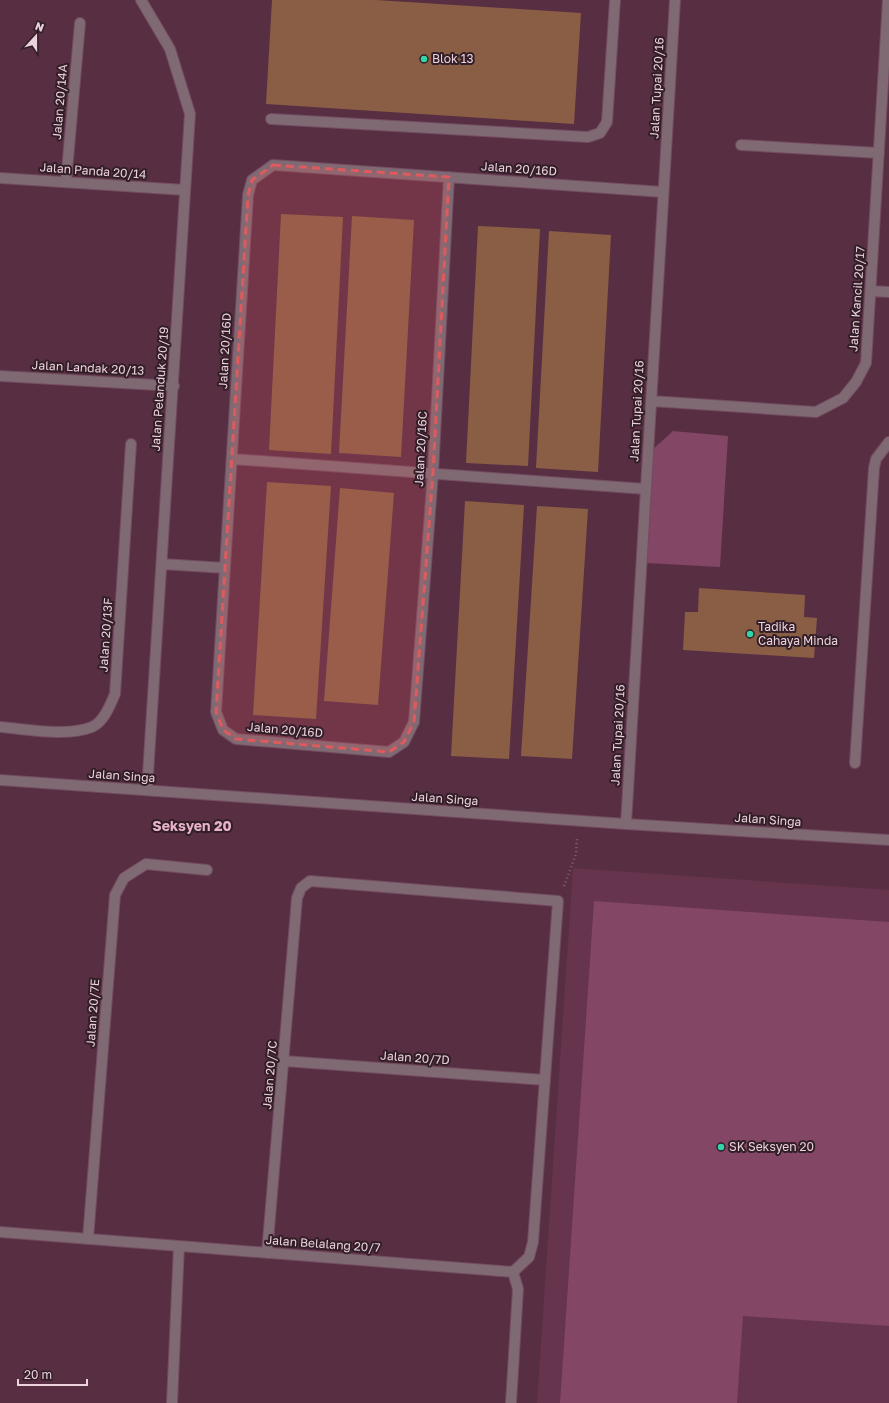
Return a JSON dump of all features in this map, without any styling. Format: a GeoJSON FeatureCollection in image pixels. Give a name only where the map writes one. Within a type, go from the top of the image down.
{"type":"FeatureCollection","features":[{"type":"Feature","properties":{"kind":"street","name":"Jalan Pelanduk 20/19"},"geometry":{"type":"LineString","coordinates":[[141,0],[170,50],[190,114],[174,386],[147,790]]}},
{"type":"Feature","properties":{"kind":"street"},"geometry":{"type":"LineString","coordinates":[[271,119],[588,137],[600,133],[607,122],[615,0]]}},
{"type":"Feature","properties":{"kind":"street","name":"Jalan Tupai 20/16"},"geometry":{"type":"LineString","coordinates":[[626,824],[675,0]]}},
{"type":"Feature","properties":{"kind":"street","name":"Jalan Kancil 20/17"},"geometry":{"type":"LineString","coordinates":[[651,401],[816,412],[843,398],[856,382],[866,363],[888,0]]}},
{"type":"Feature","properties":{"kind":"street","name":"Jalan 20/14A"},"geometry":{"type":"LineString","coordinates":[[66,182],[80,23]]}},
{"type":"Feature","properties":{"kind":"street"},"geometry":{"type":"LineString","coordinates":[[741,145],[879,153]]}},
{"type":"Feature","properties":{"kind":"street","name":"Jalan 20/16D"},"geometry":{"type":"LineString","coordinates":[[414,722],[404,742],[388,752],[236,739],[223,730],[216,712],[248,195],[252,180],[273,165],[663,192]]}},
{"type":"Feature","properties":{"kind":"street","name":"Jalan 20/16C"},"geometry":{"type":"LineString","coordinates":[[414,722],[433,473],[449,177]]}},
{"type":"Feature","properties":{"kind":"street","name":"Jalan Panda 20/14"},"geometry":{"type":"LineString","coordinates":[[0,178],[185,190]]}},
{"type":"Feature","properties":{"kind":"street"},"geometry":{"type":"LineString","coordinates":[[871,291],[889,292]]}},
{"type":"Feature","properties":{"kind":"street","name":"Jalan Landak 20/13"},"geometry":{"type":"LineString","coordinates":[[0,376],[174,386]]}},
{"type":"Feature","properties":{"kind":"street"},"geometry":{"type":"LineString","coordinates":[[855,763],[874,468],[876,459],[889,442]]}},
{"type":"Feature","properties":{"kind":"street","name":"Jalan 20/13F"},"geometry":{"type":"LineString","coordinates":[[0,727],[66,732],[93,726],[105,714],[115,694],[131,444]]}},
{"type":"Feature","properties":{"kind":"street"},"geometry":{"type":"LineString","coordinates":[[232,459],[646,489]]}},
{"type":"Feature","properties":{"kind":"street"},"geometry":{"type":"LineString","coordinates":[[162,564],[225,568]]}},
{"type":"Feature","properties":{"kind":"street","name":"Jalan Singa"},"geometry":{"type":"LineString","coordinates":[[0,780],[578,821],[889,840]]}},
{"type":"Feature","properties":{"kind":"street","name":"Jalan 20/7E"},"geometry":{"type":"LineString","coordinates":[[88,1239],[115,895],[124,878],[146,864],[207,870]]}},
{"type":"Feature","properties":{"kind":"street","name":"Jalan 20/7C"},"geometry":{"type":"LineString","coordinates":[[267,1253],[297,898],[301,888],[310,881],[558,902]]}},
{"type":"Feature","properties":{"kind":"street"},"geometry":{"type":"LineString","coordinates":[[511,1403],[518,1290],[513,1272],[529,1257],[533,1242],[558,902]]}},
{"type":"Feature","properties":{"kind":"street","name":"Jalan 20/7D"},"geometry":{"type":"LineString","coordinates":[[284,1061],[545,1080]]}},
{"type":"Feature","properties":{"kind":"street","name":"Jalan Belalang 20/7"},"geometry":{"type":"LineString","coordinates":[[0,1232],[513,1272]]}},
{"type":"Feature","properties":{"kind":"street"},"geometry":{"type":"LineString","coordinates":[[172,1403],[179,1246]]}},
{"type":"Feature","properties":{"kind":"path"},"geometry":{"type":"LineString","coordinates":[[558,902],[576,854],[578,821]]}},
{"type":"Feature","properties":{"kind":"highlighted area"},"geometry":{"type":"Polygon","coordinates":[[[273,165],[449,177],[433,473],[414,722],[404,742],[389,752],[236,739],[223,730],[216,712],[248,195],[252,180],[273,165]]]}},
{"type":"Feature","properties":{"kind":"shaded area"},"geometry":{"type":"Polygon","coordinates":[[[673,431],[728,436],[720,567],[646,563],[652,450],[673,431]]]}},
{"type":"Feature","properties":{"kind":"shaded area","name":"SK Seksyen 20"},"geometry":{"type":"Polygon","coordinates":[[[573,868],[889,890],[889,1403],[537,1403],[573,868]]]}},
{"type":"Feature","properties":{"kind":"shaded area","name":"SK Seksyen 20"},"geometry":{"type":"Polygon","coordinates":[[[594,901],[889,922],[889,1326],[743,1316],[737,1403],[560,1403],[594,901]]]}},
{"type":"Feature","properties":{"kind":"building","name":"Blok 13"},"geometry":{"type":"Polygon","coordinates":[[[272,0],[376,0],[581,13],[574,124],[266,104],[272,0]]]}},
{"type":"Feature","properties":{"kind":"building"},"geometry":{"type":"Polygon","coordinates":[[[281,214],[343,217],[331,454],[269,450],[281,214]]]}},
{"type":"Feature","properties":{"kind":"building"},"geometry":{"type":"Polygon","coordinates":[[[352,216],[414,220],[401,457],[339,453],[352,216]]]}},
{"type":"Feature","properties":{"kind":"building"},"geometry":{"type":"Polygon","coordinates":[[[478,226],[540,229],[528,466],[466,463],[478,226]]]}},
{"type":"Feature","properties":{"kind":"building"},"geometry":{"type":"Polygon","coordinates":[[[549,231],[611,235],[598,472],[536,468],[549,231]]]}},
{"type":"Feature","properties":{"kind":"building"},"geometry":{"type":"Polygon","coordinates":[[[267,482],[331,486],[316,719],[253,715],[267,482]]]}},
{"type":"Feature","properties":{"kind":"building"},"geometry":{"type":"Polygon","coordinates":[[[340,488],[394,493],[378,705],[324,701],[340,488]]]}},
{"type":"Feature","properties":{"kind":"building"},"geometry":{"type":"Polygon","coordinates":[[[465,501],[524,505],[509,759],[451,756],[465,501]]]}},
{"type":"Feature","properties":{"kind":"building"},"geometry":{"type":"Polygon","coordinates":[[[537,506],[588,509],[572,759],[521,756],[537,506]]]}},
{"type":"Feature","properties":{"kind":"building","name":"Tadika Cahaya Minda"},"geometry":{"type":"Polygon","coordinates":[[[699,588],[805,595],[804,617],[817,618],[814,658],[683,650],[685,612],[698,612],[699,588]]]}},
{"type":"Feature","properties":{"kind":"place","name":"Blok 13"},"geometry":{"type":"Point","coordinates":[424,59]}},
{"type":"Feature","properties":{"kind":"place","name":"Tadika Cahaya Minda"},"geometry":{"type":"Point","coordinates":[750,634]}},
{"type":"Feature","properties":{"kind":"place","name":"SK Seksyen 20"},"geometry":{"type":"Point","coordinates":[721,1147]}},
{"type":"Feature","properties":{"kind":"district","name":"Seksyen 20"},"geometry":{"type":"Point","coordinates":[192,826]}}]}
